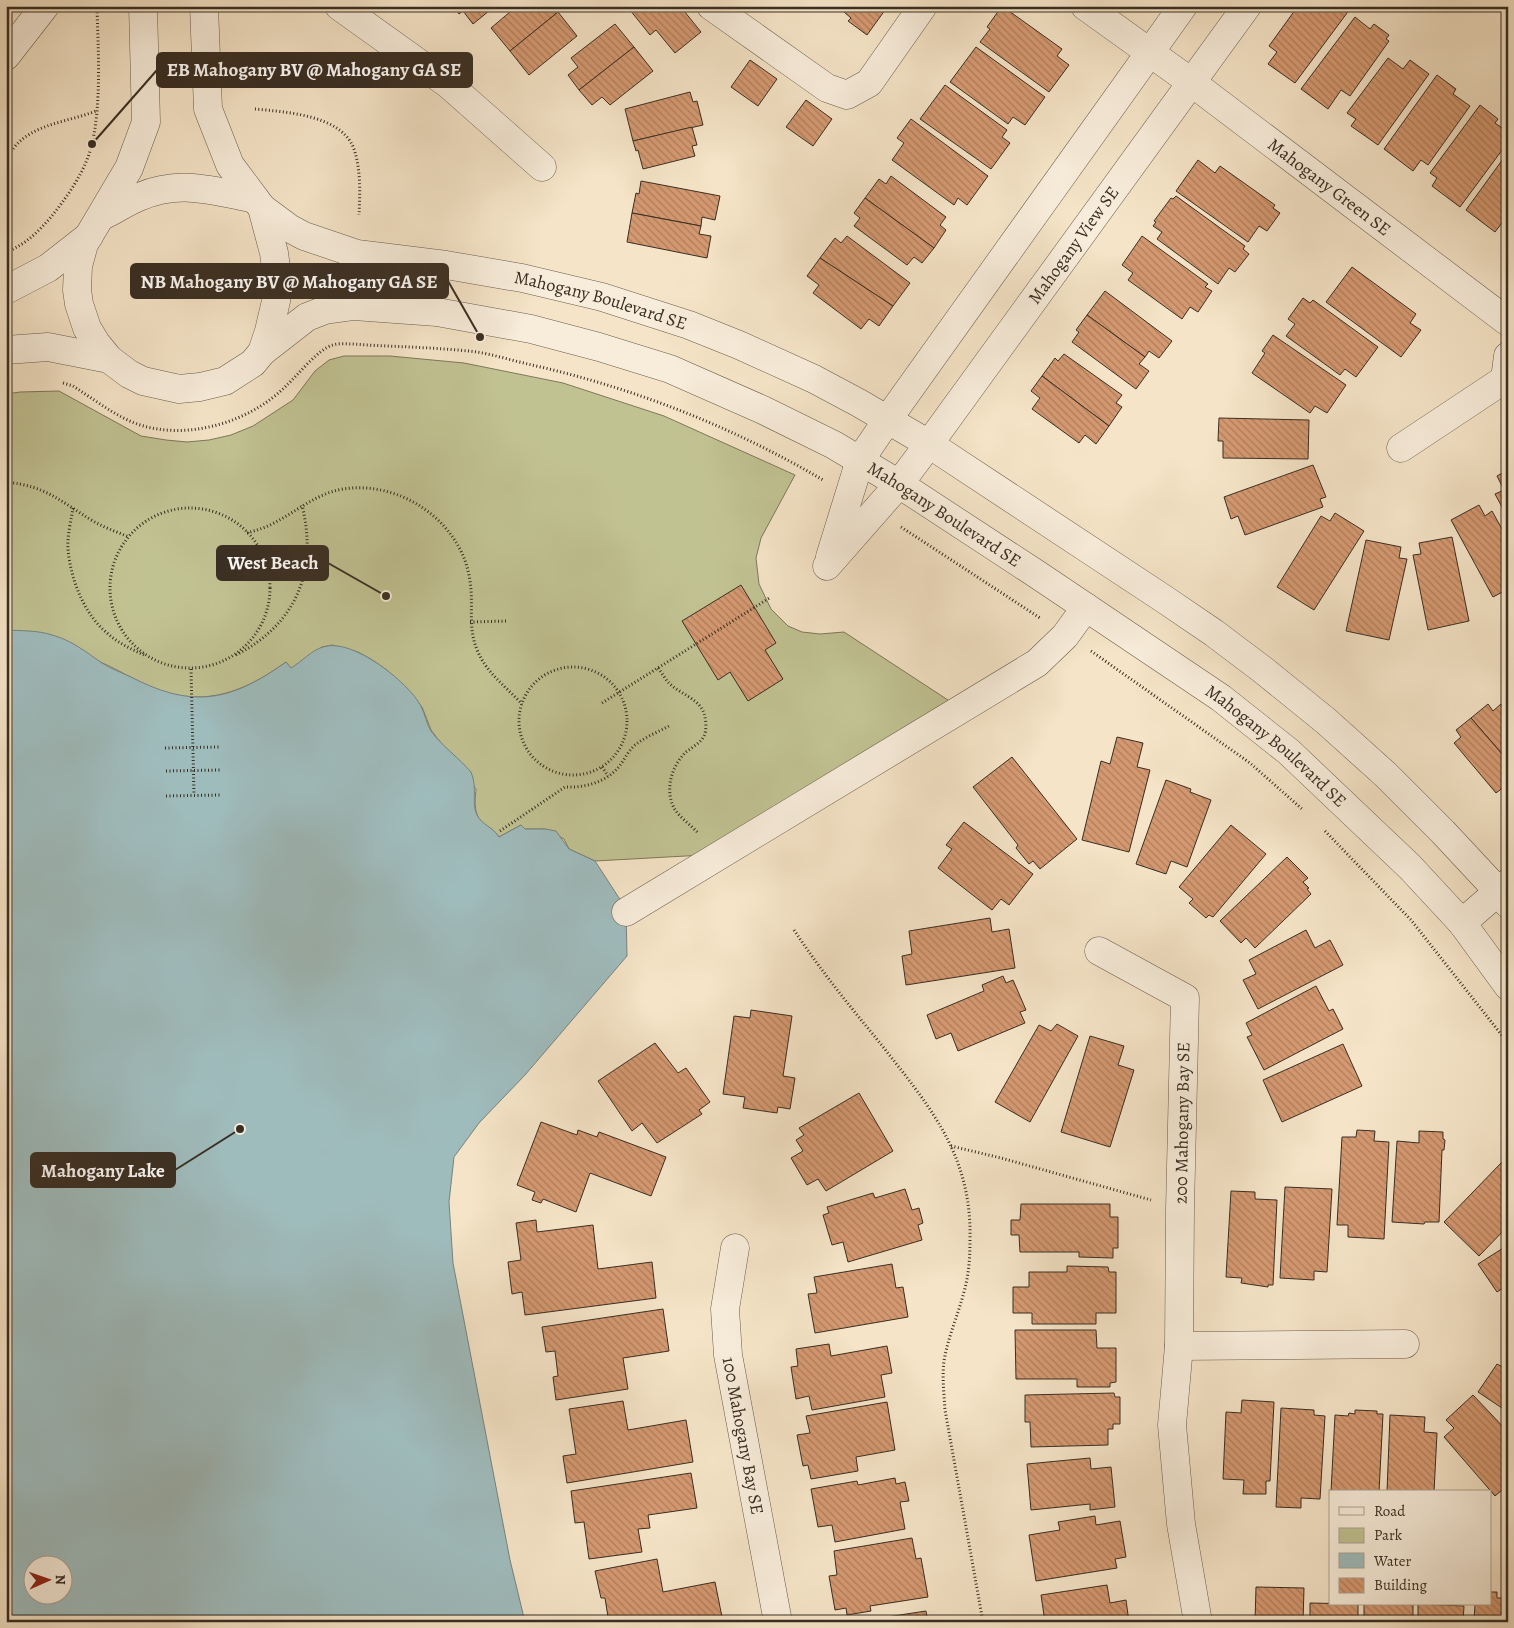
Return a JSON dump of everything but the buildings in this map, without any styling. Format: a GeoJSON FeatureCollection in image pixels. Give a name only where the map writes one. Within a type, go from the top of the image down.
{"type":"FeatureCollection","features":[{"type":"Feature","properties":{"kind":"street"},"geometry":{"type":"LineString","coordinates":[[6,56],[45,6]]}},
{"type":"Feature","properties":{"kind":"street"},"geometry":{"type":"LineString","coordinates":[[109,359],[87,328],[79,304],[78,266],[81,253],[95,226],[129,168],[146,122],[142,6]]}},
{"type":"Feature","properties":{"kind":"street"},"geometry":{"type":"LineString","coordinates":[[204,6],[208,109],[230,165],[259,204],[274,252],[277,275],[274,313],[262,352]]}},
{"type":"Feature","properties":{"kind":"street"},"geometry":{"type":"LineString","coordinates":[[339,6],[448,84],[542,167]]}},
{"type":"Feature","properties":{"kind":"street"},"geometry":{"type":"LineString","coordinates":[[711,6],[827,88],[848,95],[869,83],[923,6]]}},
{"type":"Feature","properties":{"kind":"street","name":"Mahogany Green SE"},"geometry":{"type":"LineString","coordinates":[[1085,6],[1191,82],[1508,322]]}},
{"type":"Feature","properties":{"kind":"street"},"geometry":{"type":"LineString","coordinates":[[849,495],[860,460],[888,419],[1183,6]]}},
{"type":"Feature","properties":{"kind":"street","name":"Mahogany View SE"},"geometry":{"type":"LineString","coordinates":[[849,495],[827,566],[899,484],[929,444],[1247,6]]}},
{"type":"Feature","properties":{"kind":"street"},"geometry":{"type":"LineString","coordinates":[[6,290],[48,268],[95,226],[140,196],[176,187],[216,190],[259,204]]}},
{"type":"Feature","properties":{"kind":"street","name":"Mahogany Boulevard SE"},"geometry":{"type":"LineString","coordinates":[[259,204],[289,228],[304,236],[356,254],[446,265],[522,278],[602,297],[689,325],[814,379],[888,419],[1164,599],[1263,670],[1326,721],[1386,775],[1505,893]]}},
{"type":"Feature","properties":{"kind":"street","name":"Mahogany Boulevard SE"},"geometry":{"type":"LineString","coordinates":[[109,359],[129,374],[143,381],[179,389],[200,387],[225,380],[253,363],[262,352],[306,317],[324,310],[354,306],[437,312],[531,330],[599,347],[670,369],[763,410],[834,445],[899,484],[1221,698],[1288,752],[1389,847],[1462,923],[1508,986]]}},
{"type":"Feature","properties":{"kind":"street"},"geometry":{"type":"LineString","coordinates":[[6,350],[48,347],[109,359]]}},
{"type":"Feature","properties":{"kind":"street"},"geometry":{"type":"LineString","coordinates":[[1401,448],[1505,379],[1508,356]]}},
{"type":"Feature","properties":{"kind":"street"},"geometry":{"type":"LineString","coordinates":[[626,912],[1037,664],[1066,636],[1086,607]]}},
{"type":"Feature","properties":{"kind":"street"},"geometry":{"type":"LineString","coordinates":[[1462,923],[1505,893]]}},
{"type":"Feature","properties":{"kind":"street","name":"200 Mahogany Bay SE"},"geometry":{"type":"LineString","coordinates":[[1099,951],[1185,998],[1179,1346],[1172,1425],[1181,1524],[1198,1622]]}},
{"type":"Feature","properties":{"kind":"street","name":"100 Mahogany Bay SE"},"geometry":{"type":"LineString","coordinates":[[735,1248],[725,1310],[728,1355],[778,1622]]}},
{"type":"Feature","properties":{"kind":"street"},"geometry":{"type":"LineString","coordinates":[[1179,1346],[1405,1344]]}},
{"type":"Feature","properties":{"kind":"path"},"geometry":{"type":"LineString","coordinates":[[6,252],[16,248],[38,232],[60,206],[86,162],[96,126],[98,68],[97,6]]}},
{"type":"Feature","properties":{"kind":"path"},"geometry":{"type":"LineString","coordinates":[[255,110],[302,115],[335,127],[347,137],[353,149],[358,167],[360,187],[359,214]]}},
{"type":"Feature","properties":{"kind":"path"},"geometry":{"type":"LineString","coordinates":[[6,161],[29,132],[96,111]]}},
{"type":"Feature","properties":{"kind":"path"},"geometry":{"type":"LineString","coordinates":[[352,344],[478,352],[560,371],[620,389],[694,416],[755,444],[849,495]]}},
{"type":"Feature","properties":{"kind":"path"},"geometry":{"type":"LineString","coordinates":[[6,482],[49,492],[94,521],[129,537]]}},
{"type":"Feature","properties":{"kind":"path"},"geometry":{"type":"LineString","coordinates":[[247,533],[269,526],[313,498],[342,489],[367,488],[393,492],[416,503],[438,520],[465,559],[470,582],[470,629],[477,651],[486,669],[522,704]]}},
{"type":"Feature","properties":{"kind":"path"},"geometry":{"type":"LineString","coordinates":[[73,508],[68,549],[72,571],[80,596],[93,617],[106,633],[124,645],[153,660],[179,668],[191,669],[206,667],[250,648],[267,635],[282,620],[292,606],[300,590],[308,557],[308,538],[302,505]]}},
{"type":"Feature","properties":{"kind":"path"},"geometry":{"type":"LineString","coordinates":[[153,660],[132,644],[117,622],[110,597],[112,570],[121,546],[139,526],[161,513],[187,508],[212,511],[236,523],[255,541],[266,565],[270,591],[264,617],[251,640],[231,657]]}},
{"type":"Feature","properties":{"kind":"path"},"geometry":{"type":"LineString","coordinates":[[876,511],[1139,684],[1250,763],[1304,811]]}},
{"type":"Feature","properties":{"kind":"path"},"geometry":{"type":"LineString","coordinates":[[602,703],[771,597]]}},
{"type":"Feature","properties":{"kind":"path"},"geometry":{"type":"LineString","coordinates":[[470,622],[508,621]]}},
{"type":"Feature","properties":{"kind":"path"},"geometry":{"type":"LineString","coordinates":[[566,668],[582,668],[596,673],[609,681],[618,692],[625,708],[626,724],[623,741],[614,755],[602,766],[587,773],[571,775],[554,772],[540,764],[528,752],[521,737],[519,720],[522,704],[529,690],[539,679],[552,672],[566,668]]}},
{"type":"Feature","properties":{"kind":"path"},"geometry":{"type":"LineString","coordinates":[[658,668],[668,683],[700,706],[704,716],[706,727],[704,737],[685,753],[675,765],[670,780],[670,795],[674,809],[702,838],[716,859]]}},
{"type":"Feature","properties":{"kind":"path"},"geometry":{"type":"LineString","coordinates":[[191,669],[194,795]]}},
{"type":"Feature","properties":{"kind":"path"},"geometry":{"type":"LineString","coordinates":[[500,831],[565,787],[578,788],[608,776],[616,771],[634,746],[669,726]]}},
{"type":"Feature","properties":{"kind":"path"},"geometry":{"type":"LineString","coordinates":[[165,748],[220,747]]}},
{"type":"Feature","properties":{"kind":"path"},"geometry":{"type":"LineString","coordinates":[[602,766],[608,776]]}},
{"type":"Feature","properties":{"kind":"path"},"geometry":{"type":"LineString","coordinates":[[166,770],[221,770]]}},
{"type":"Feature","properties":{"kind":"path"},"geometry":{"type":"LineString","coordinates":[[166,796],[221,795]]}},
{"type":"Feature","properties":{"kind":"path"},"geometry":{"type":"LineString","coordinates":[[1324,830],[1411,920],[1508,1044]]}},
{"type":"Feature","properties":{"kind":"path"},"geometry":{"type":"LineString","coordinates":[[794,930],[820,969],[924,1099],[943,1128],[963,1179],[968,1207],[970,1264],[965,1289],[948,1342],[944,1362],[943,1383],[945,1410],[983,1622]]}},
{"type":"Feature","properties":{"kind":"path"},"geometry":{"type":"LineString","coordinates":[[950,1146],[1001,1158],[1180,1209]]}},
{"type":"Feature","properties":{"kind":"green space"},"geometry":{"type":"Polygon","coordinates":[[[344,356],[390,356],[464,363],[563,383],[664,416],[795,475],[761,538],[756,558],[759,584],[771,609],[788,626],[802,632],[820,634],[844,632],[951,702],[704,855],[595,861],[569,849],[564,839],[545,829],[525,829],[521,825],[499,837],[484,824],[476,812],[476,789],[431,730],[422,707],[388,671],[358,652],[332,645],[322,647],[291,669],[286,662],[241,688],[209,696],[193,697],[158,690],[100,662],[6,630],[6,394],[59,391],[141,436],[187,442],[209,440],[231,435],[253,426],[293,400],[315,371],[329,360],[344,356]]]}},
{"type":"Feature","properties":{"kind":"water"},"geometry":{"type":"Polygon","coordinates":[[[6,630],[41,632],[59,637],[109,667],[155,688],[194,697],[230,692],[266,675],[286,662],[291,668],[311,653],[323,647],[335,646],[349,649],[363,655],[392,674],[414,696],[421,706],[431,731],[471,772],[474,784],[475,811],[482,821],[499,837],[521,825],[525,829],[556,831],[569,849],[595,861],[626,912],[627,956],[525,1075],[479,1123],[454,1157],[449,1202],[453,1263],[510,1560],[525,1622],[125,1622],[103,1619],[89,1622],[6,1622],[6,630]]]}},
{"type":"Feature","properties":{"kind":"place","name":"EB Mahogany BV @ Mahogany GA SE"},"geometry":{"type":"Point","coordinates":[92,144]}},
{"type":"Feature","properties":{"kind":"place","name":"NB Mahogany BV @ Mahogany GA SE"},"geometry":{"type":"Point","coordinates":[480,337]}},
{"type":"Feature","properties":{"kind":"place","name":"West Beach"},"geometry":{"type":"Point","coordinates":[386,596]}},
{"type":"Feature","properties":{"kind":"place","name":"Mahogany Lake"},"geometry":{"type":"Point","coordinates":[240,1129]}}]}
